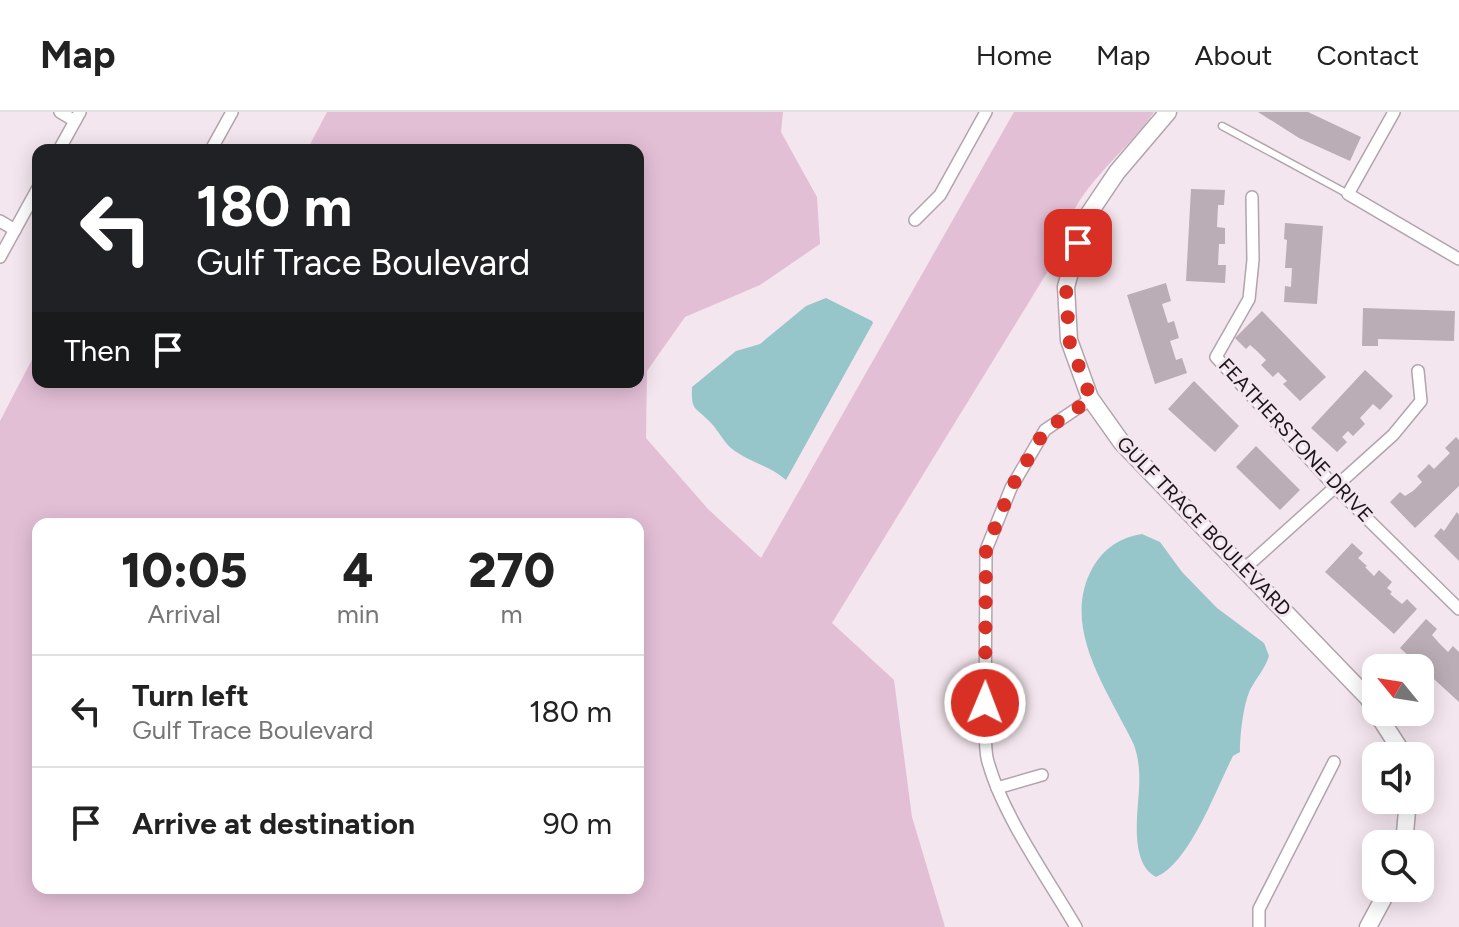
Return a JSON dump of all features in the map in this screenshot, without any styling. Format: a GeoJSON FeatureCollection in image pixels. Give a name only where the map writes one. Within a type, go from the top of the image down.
{"type":"FeatureCollection","features":[{"type":"Feature","properties":{"kind":"street"},"geometry":{"type":"LineString","coordinates":[[60,112],[78,116],[62,144]]}},
{"type":"Feature","properties":{"kind":"street"},"geometry":{"type":"LineString","coordinates":[[214,144],[232,112]]}},
{"type":"Feature","properties":{"kind":"street"},"geometry":{"type":"LineString","coordinates":[[915,220],[940,195],[986,112]]}},
{"type":"Feature","properties":{"kind":"street","name":"GULF TRACE BOULEVARD"},"geometry":{"type":"LineString","coordinates":[[1168,112],[1117,172],[1084,221],[1066,287],[1069,340],[1091,399],[1122,443],[1362,692]]}},
{"type":"Feature","properties":{"kind":"street"},"geometry":{"type":"LineString","coordinates":[[1394,112],[1348,194],[1459,259]]}},
{"type":"Feature","properties":{"kind":"street","name":"FEATHERSTONE DRIVE"},"geometry":{"type":"LineString","coordinates":[[1252,197],[1253,260],[1249,299],[1216,357],[1335,487],[1458,608]]}},
{"type":"Feature","properties":{"kind":"street"},"geometry":{"type":"LineString","coordinates":[[0,257],[32,199]]}},
{"type":"Feature","properties":{"kind":"street"},"geometry":{"type":"LineString","coordinates":[[0,221],[15,230]]}},
{"type":"Feature","properties":{"kind":"street"},"geometry":{"type":"LineString","coordinates":[[1244,569],[1393,435],[1421,401],[1418,371]]}},
{"type":"Feature","properties":{"kind":"street"},"geometry":{"type":"LineString","coordinates":[[1076,927],[997,788],[987,762],[986,550],[1011,488],[1045,430],[1091,399]]}},
{"type":"Feature","properties":{"kind":"street"},"geometry":{"type":"LineString","coordinates":[[1259,927],[1259,909],[1334,762]]}},
{"type":"Feature","properties":{"kind":"street"},"geometry":{"type":"LineString","coordinates":[[997,788],[1042,775]]}},
{"type":"Feature","properties":{"kind":"street"},"geometry":{"type":"LineString","coordinates":[[1368,927],[1381,902]]}},
{"type":"Feature","properties":{"kind":"lane"},"geometry":{"type":"LineString","coordinates":[[1222,126],[1348,194]]}},
{"type":"Feature","properties":{"kind":"shaded area"},"geometry":{"type":"Polygon","coordinates":[[[327,112],[783,112],[781,132],[817,197],[820,244],[760,285],[685,317],[647,371],[646,438],[708,509],[761,558],[1014,112],[1154,112],[1086,191],[1067,227],[1064,245],[832,623],[894,680],[912,817],[945,927],[0,927],[0,421],[32,360],[32,388],[644,388],[644,144],[310,144],[327,112]]]}},
{"type":"Feature","properties":{"kind":"water"},"geometry":{"type":"Polygon","coordinates":[[[826,298],[873,323],[786,480],[728,445],[695,408],[692,387],[736,351],[760,344],[806,306],[826,298]]]}},
{"type":"Feature","properties":{"kind":"water"},"geometry":{"type":"Polygon","coordinates":[[[1142,534],[1160,542],[1182,572],[1217,608],[1264,643],[1269,656],[1250,690],[1242,721],[1240,752],[1233,756],[1191,841],[1180,857],[1156,877],[1147,870],[1138,849],[1139,777],[1136,750],[1091,659],[1084,636],[1082,613],[1084,590],[1097,560],[1114,544],[1142,534]]]}},
{"type":"Feature","properties":{"kind":"building"},"geometry":{"type":"Polygon","coordinates":[[[1258,112],[1308,112],[1361,137],[1350,161],[1299,138],[1258,112]]]}},
{"type":"Feature","properties":{"kind":"building"},"geometry":{"type":"Polygon","coordinates":[[[1191,189],[1225,190],[1224,205],[1218,205],[1217,227],[1225,228],[1225,244],[1219,244],[1218,265],[1226,265],[1225,283],[1186,281],[1191,189]]]}},
{"type":"Feature","properties":{"kind":"building"},"geometry":{"type":"Polygon","coordinates":[[[1285,223],[1323,226],[1317,304],[1284,302],[1285,286],[1291,287],[1292,268],[1285,268],[1285,223]]]}},
{"type":"Feature","properties":{"kind":"building"},"geometry":{"type":"Polygon","coordinates":[[[1166,283],[1171,301],[1162,304],[1168,323],[1174,321],[1179,338],[1170,341],[1176,360],[1182,358],[1187,373],[1155,384],[1127,295],[1166,283]]]}},
{"type":"Feature","properties":{"kind":"building"},"geometry":{"type":"Polygon","coordinates":[[[1363,308],[1455,311],[1454,341],[1378,339],[1378,346],[1362,346],[1363,308]]]}},
{"type":"Feature","properties":{"kind":"building"},"geometry":{"type":"Polygon","coordinates":[[[1262,311],[1326,377],[1300,401],[1283,384],[1287,381],[1278,372],[1273,377],[1261,365],[1266,360],[1257,351],[1250,345],[1246,349],[1235,338],[1262,311]]]}},
{"type":"Feature","properties":{"kind":"building"},"geometry":{"type":"Polygon","coordinates":[[[1365,370],[1393,396],[1380,410],[1373,404],[1360,418],[1365,424],[1353,436],[1348,431],[1342,437],[1347,442],[1337,452],[1311,428],[1365,370]]]}},
{"type":"Feature","properties":{"kind":"building"},"geometry":{"type":"Polygon","coordinates":[[[1194,381],[1239,426],[1215,452],[1168,409],[1194,381]]]}},
{"type":"Feature","properties":{"kind":"building"},"geometry":{"type":"Polygon","coordinates":[[[1456,437],[1459,440],[1459,486],[1415,528],[1390,502],[1400,492],[1405,496],[1413,491],[1422,482],[1417,476],[1429,464],[1434,469],[1450,453],[1445,448],[1456,437]]]}},
{"type":"Feature","properties":{"kind":"building"},"geometry":{"type":"Polygon","coordinates":[[[1256,446],[1300,490],[1280,510],[1236,467],[1256,446]]]}},
{"type":"Feature","properties":{"kind":"building"},"geometry":{"type":"Polygon","coordinates":[[[1457,512],[1459,561],[1434,536],[1441,528],[1444,531],[1457,512]]]}},
{"type":"Feature","properties":{"kind":"building"},"geometry":{"type":"Polygon","coordinates":[[[1352,543],[1363,553],[1358,558],[1374,576],[1379,570],[1392,582],[1387,588],[1392,592],[1390,594],[1402,604],[1407,599],[1417,609],[1394,634],[1325,572],[1352,543]]]}},
{"type":"Feature","properties":{"kind":"building"},"geometry":{"type":"Polygon","coordinates":[[[1426,619],[1437,629],[1432,635],[1448,652],[1453,646],[1459,652],[1459,702],[1434,679],[1434,654],[1407,654],[1400,648],[1426,619]]]}},
{"type":"Feature","properties":{"kind":"route"},"geometry":{"type":"LineString","coordinates":[[985,703],[986,550],[1011,488],[1045,430],[1091,399],[1069,340],[1066,287],[1078,243]]}}]}
